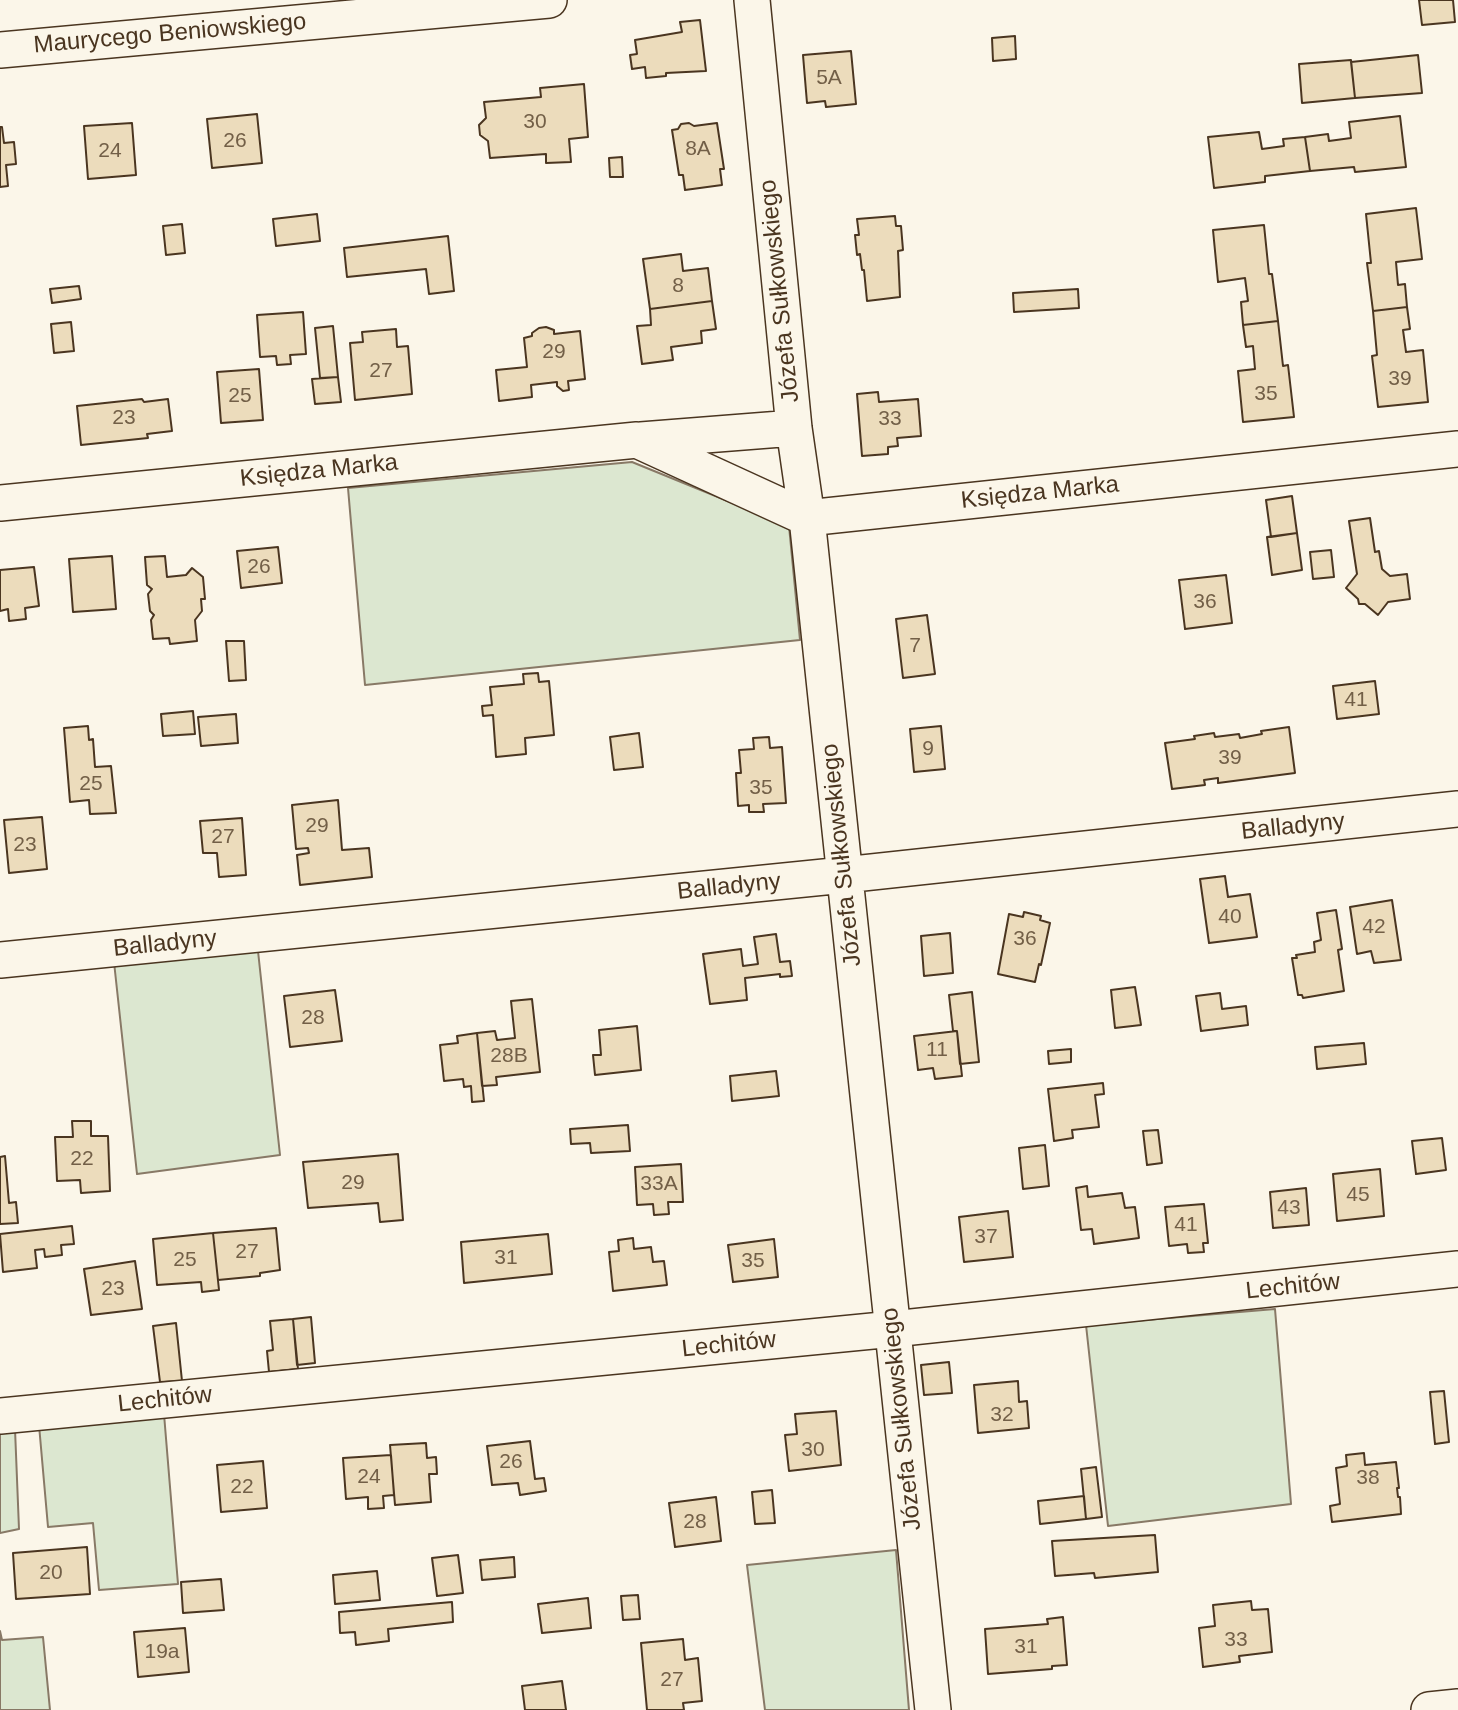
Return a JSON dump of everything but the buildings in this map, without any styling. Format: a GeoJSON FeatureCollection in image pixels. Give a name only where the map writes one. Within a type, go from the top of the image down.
{"type":"FeatureCollection","features":[{"type":"Feature","properties":{"kind":"street","name":"Maurycego Beniowskiego"},"geometry":{"type":"LineString","coordinates":[[0,50],[549,0]]}},
{"type":"Feature","properties":{"kind":"street","name":"Józefa Sułkowskiego"},"geometry":{"type":"LineString","coordinates":[[752,0],[794,428],[807,518],[933,1710]]}},
{"type":"Feature","properties":{"kind":"street","name":"Księdza Marka"},"geometry":{"type":"LineString","coordinates":[[0,503],[638,440],[794,428]]}},
{"type":"Feature","properties":{"kind":"street"},"geometry":{"type":"LineString","coordinates":[[638,440],[807,518]]}},
{"type":"Feature","properties":{"kind":"street","name":"Księdza Marka"},"geometry":{"type":"LineString","coordinates":[[807,518],[1458,449]]}},
{"type":"Feature","properties":{"kind":"street","name":"Balladyny"},"geometry":{"type":"LineString","coordinates":[[0,960],[844,875],[1458,809]]}},
{"type":"Feature","properties":{"kind":"street","name":"Lechitów"},"geometry":{"type":"LineString","coordinates":[[0,1416],[893,1329],[1458,1269]]}},
{"type":"Feature","properties":{"kind":"street"},"geometry":{"type":"LineString","coordinates":[[1429,1710],[1458,1707]]}},
{"type":"Feature","properties":{"kind":"green space"},"geometry":{"type":"Polygon","coordinates":[[[632,462],[789,526],[800,640],[365,685],[348,488],[632,462]]]}},
{"type":"Feature","properties":{"kind":"green space"},"geometry":{"type":"Polygon","coordinates":[[[258,951],[280,1155],[137,1174],[114,962],[258,951]]]}},
{"type":"Feature","properties":{"kind":"green space"},"geometry":{"type":"Polygon","coordinates":[[[1275,1309],[1291,1504],[1108,1526],[1086,1325],[1275,1309]]]}},
{"type":"Feature","properties":{"kind":"green space"},"geometry":{"type":"Polygon","coordinates":[[[164,1414],[178,1584],[99,1590],[93,1523],[48,1527],[39,1425],[164,1414]]]}},
{"type":"Feature","properties":{"kind":"green space"},"geometry":{"type":"Polygon","coordinates":[[[15,1429],[19,1529],[0,1533],[0,1431],[15,1429]]]}},
{"type":"Feature","properties":{"kind":"green space"},"geometry":{"type":"Polygon","coordinates":[[[896,1550],[909,1710],[765,1710],[747,1565],[896,1550]]]}},
{"type":"Feature","properties":{"kind":"green space"},"geometry":{"type":"Polygon","coordinates":[[[0,1631],[2,1640],[43,1637],[50,1710],[0,1710],[0,1631]]]}}]}
